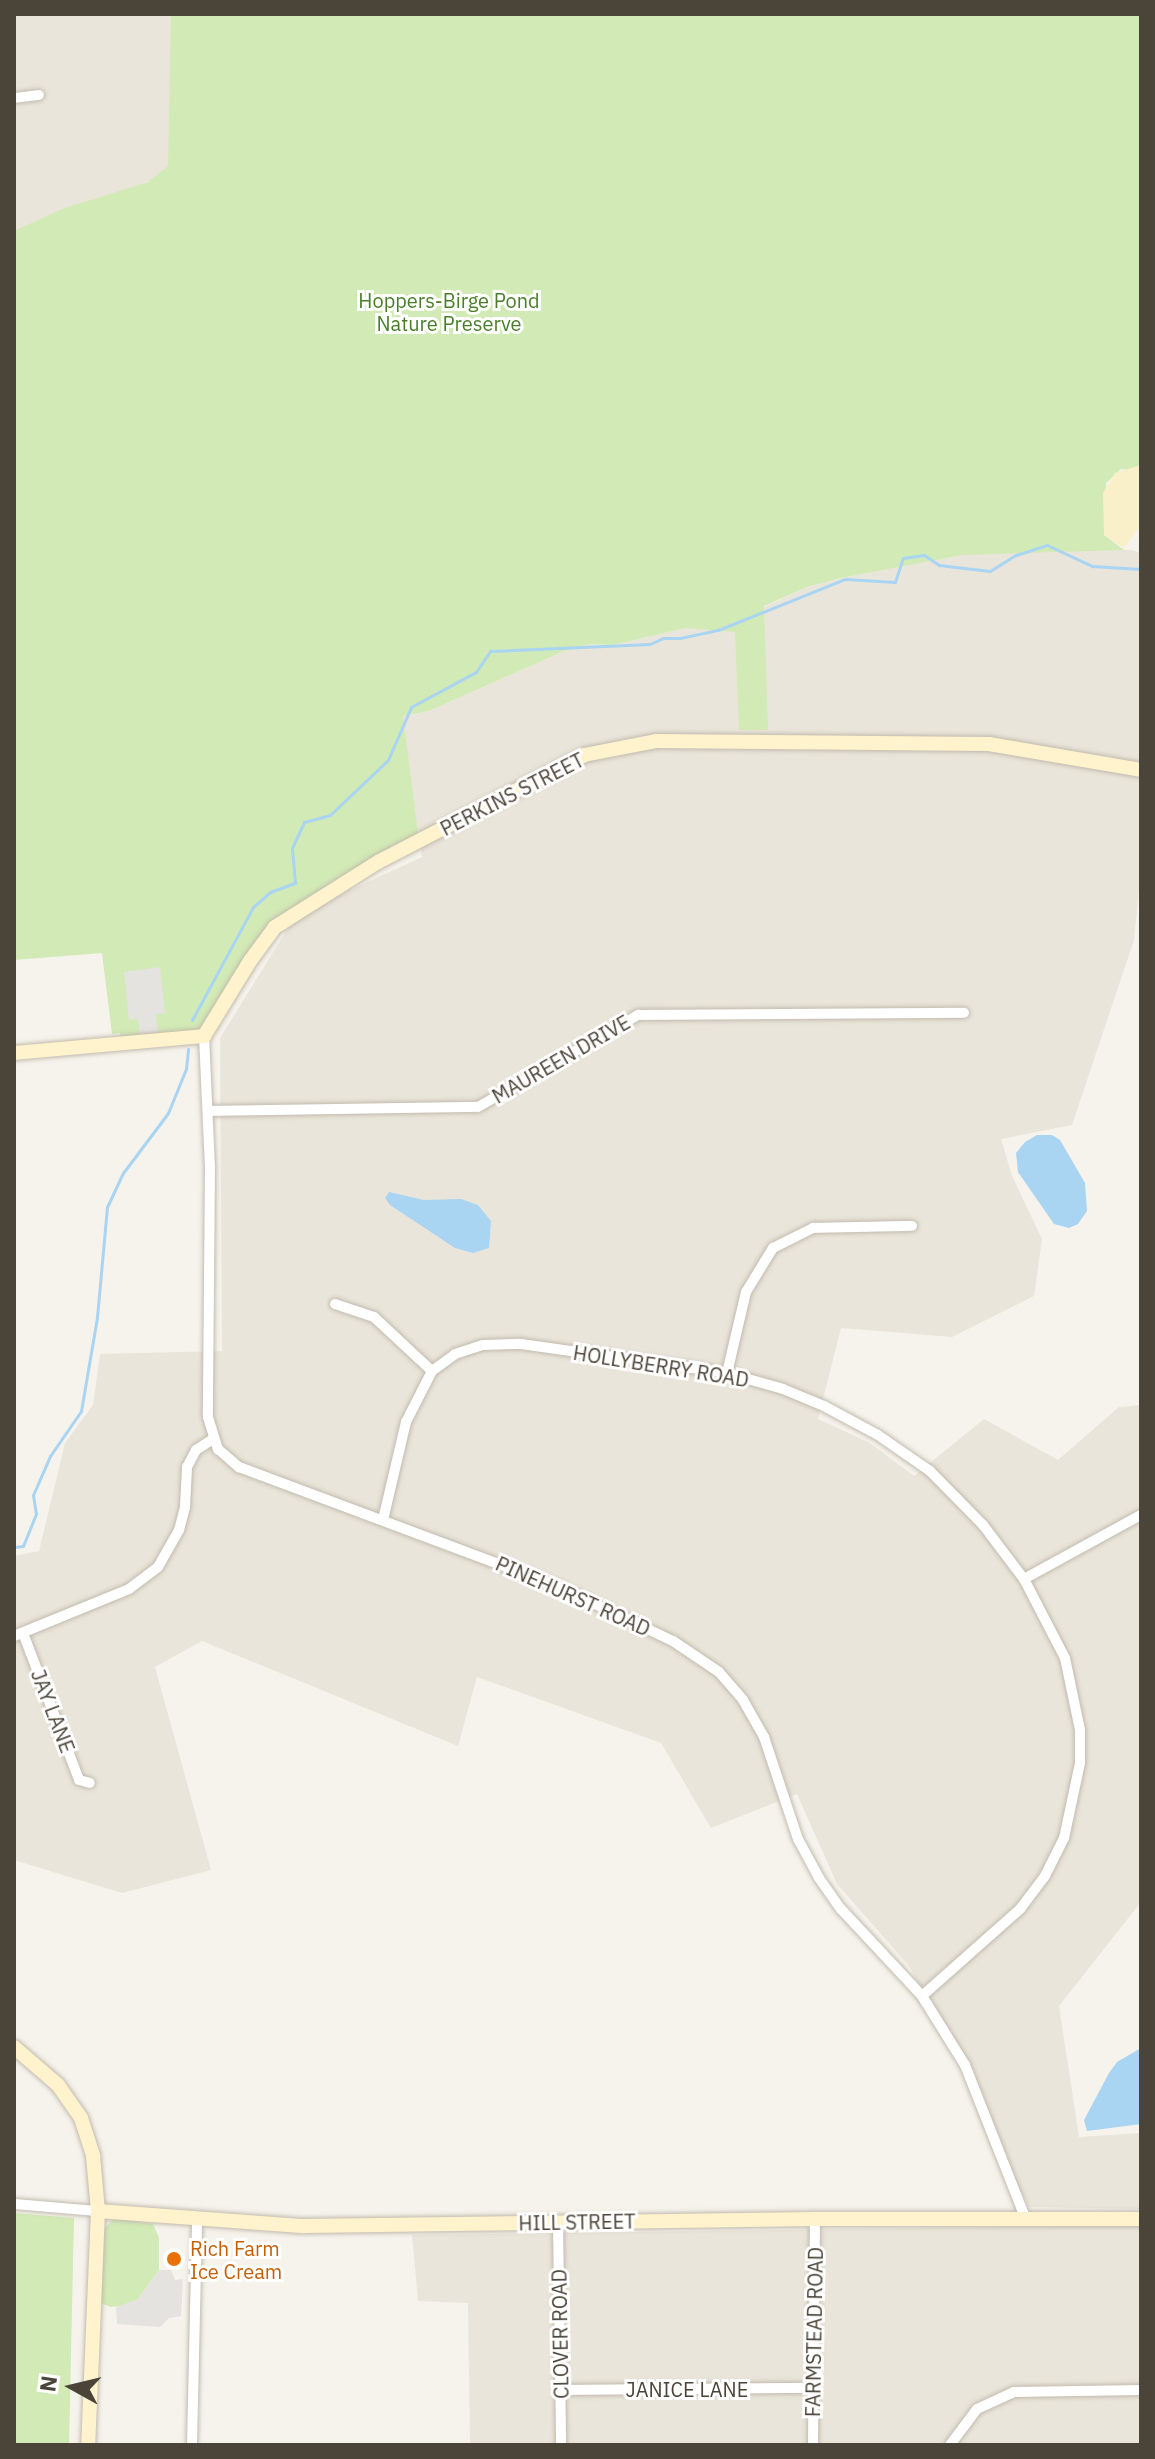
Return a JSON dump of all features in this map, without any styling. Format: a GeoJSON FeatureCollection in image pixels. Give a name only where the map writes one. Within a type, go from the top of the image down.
{"type":"FeatureCollection","features":[{"type":"Feature","properties":{"kind":"street"},"geometry":{"type":"LineString","coordinates":[[14,98],[39,95]]}},
{"type":"Feature","properties":{"kind":"street","name":"PERKINS STREET"},"geometry":{"type":"LineString","coordinates":[[204,1036],[275,927],[311,901],[378,862],[584,755],[656,741],[683,740],[989,744],[1141,770]]}},
{"type":"Feature","properties":{"kind":"street","name":"MAUREEN DRIVE"},"geometry":{"type":"LineString","coordinates":[[209,1111],[478,1107],[638,1015],[964,1013]]}},
{"type":"Feature","properties":{"kind":"street"},"geometry":{"type":"LineString","coordinates":[[14,1053],[204,1036],[209,1111],[208,1404],[213,1439],[196,1450],[187,1467],[185,1507],[179,1530],[158,1567],[129,1589],[19,1634]]}},
{"type":"Feature","properties":{"kind":"street"},"geometry":{"type":"LineString","coordinates":[[727,1373],[746,1292],[773,1248],[813,1228],[912,1226]]}},
{"type":"Feature","properties":{"kind":"street"},"geometry":{"type":"LineString","coordinates":[[335,1304],[374,1317],[432,1371],[406,1422],[383,1520]]}},
{"type":"Feature","properties":{"kind":"street","name":"HOLLYBERRY ROAD"},"geometry":{"type":"LineString","coordinates":[[432,1371],[455,1354],[483,1345],[521,1344],[727,1373],[783,1389],[824,1406],[878,1435],[930,1471],[983,1525],[1024,1579],[1065,1658],[1080,1730],[1077,1788],[1064,1838],[1045,1876],[1010,1920],[922,1996]]}},
{"type":"Feature","properties":{"kind":"street","name":"PINEHURST ROAD"},"geometry":{"type":"LineString","coordinates":[[213,1439],[226,1459],[239,1467],[555,1585],[673,1641],[719,1672],[743,1700],[764,1737],[798,1839],[819,1878],[841,1909],[922,1996],[973,2082],[1026,2220]]}},
{"type":"Feature","properties":{"kind":"street"},"geometry":{"type":"LineString","coordinates":[[1024,1579],[1141,1515]]}},
{"type":"Feature","properties":{"kind":"street","name":"JAY LANE"},"geometry":{"type":"LineString","coordinates":[[19,1634],[79,1780],[90,1783]]}},
{"type":"Feature","properties":{"kind":"street"},"geometry":{"type":"LineString","coordinates":[[14,2047],[58,2085],[81,2118],[93,2156],[98,2211],[88,2445]]}},
{"type":"Feature","properties":{"kind":"street","name":"HILL STREET"},"geometry":{"type":"LineString","coordinates":[[14,2204],[304,2226],[815,2219],[1141,2219]]}},
{"type":"Feature","properties":{"kind":"street"},"geometry":{"type":"LineString","coordinates":[[192,2445],[197,2218]]}},
{"type":"Feature","properties":{"kind":"street","name":"FARMSTEAD ROAD"},"geometry":{"type":"LineString","coordinates":[[813,2445],[815,2219]]}},
{"type":"Feature","properties":{"kind":"street","name":"CLOVER ROAD"},"geometry":{"type":"LineString","coordinates":[[558,2222],[561,2445]]}},
{"type":"Feature","properties":{"kind":"street","name":"JANICE LANE"},"geometry":{"type":"LineString","coordinates":[[561,2390],[812,2388]]}},
{"type":"Feature","properties":{"kind":"street"},"geometry":{"type":"LineString","coordinates":[[950,2445],[977,2409],[1014,2392],[1141,2390]]}},
{"type":"Feature","properties":{"kind":"shaded area"},"geometry":{"type":"Polygon","coordinates":[[[14,14],[177,14],[180,169],[14,234],[14,14]]]}},
{"type":"Feature","properties":{"kind":"shaded area"},"geometry":{"type":"Polygon","coordinates":[[[1043,550],[1132,550],[1141,553],[1141,870],[1134,940],[1072,1125],[1001,1139],[1012,1176],[1042,1239],[1034,1296],[952,1337],[841,1328],[818,1419],[870,1443],[914,1476],[984,1419],[1058,1460],[1119,1407],[1141,1405],[1141,1902],[1059,2006],[1079,2137],[1141,2133],[1141,2209],[1029,2207],[910,1967],[837,1884],[797,1794],[711,1828],[661,1743],[477,1677],[458,1746],[202,1641],[155,1667],[211,1870],[122,1893],[14,1860],[14,1556],[39,1551],[65,1443],[93,1405],[100,1354],[222,1351],[220,1038],[296,915],[422,857],[399,717],[429,711],[562,652],[589,644],[614,645],[757,610],[807,587],[841,578],[963,555],[1043,550]]]}},
{"type":"Feature","properties":{"kind":"shaded area"},"geometry":{"type":"Polygon","coordinates":[[[160,967],[165,1013],[156,1014],[158,1033],[140,1035],[138,1019],[129,1020],[124,972],[160,967]]]}},
{"type":"Feature","properties":{"kind":"shaded area"},"geometry":{"type":"Polygon","coordinates":[[[1141,2225],[1141,2445],[470,2445],[468,2303],[418,2301],[412,2235],[1141,2225]]]}},
{"type":"Feature","properties":{"kind":"shaded area"},"geometry":{"type":"Polygon","coordinates":[[[159,2270],[171,2270],[175,2280],[183,2279],[181,2316],[169,2318],[160,2327],[117,2324],[116,2307],[138,2299],[159,2270]]]}},
{"type":"Feature","properties":{"kind":"green space","name":"Hoppers-Birge Pond Nature Preserve"},"geometry":{"type":"Polygon","coordinates":[[[171,14],[1141,14],[1141,472],[1121,469],[1106,483],[1104,535],[1124,550],[963,555],[841,578],[807,587],[764,606],[768,730],[739,730],[735,632],[685,628],[613,645],[589,644],[562,652],[429,711],[403,716],[419,840],[275,927],[204,1036],[121,1042],[120,1033],[112,1034],[102,953],[14,960],[14,231],[62,209],[148,182],[168,166],[171,14]]]}},
{"type":"Feature","properties":{"kind":"green space"},"geometry":{"type":"Polygon","coordinates":[[[14,2213],[74,2218],[69,2445],[14,2445],[14,2213]]]}},
{"type":"Feature","properties":{"kind":"green space"},"geometry":{"type":"Polygon","coordinates":[[[114,2218],[153,2224],[159,2238],[159,2270],[138,2299],[129,2305],[110,2307],[101,2303],[103,2230],[114,2218]]]}},
{"type":"Feature","properties":{"kind":"sand"},"geometry":{"type":"Polygon","coordinates":[[[1141,465],[1141,524],[1124,548],[1104,535],[1103,493],[1115,473],[1141,465]]]}},
{"type":"Feature","properties":{"kind":"water"},"geometry":{"type":"Polygon","coordinates":[[[1037,1135],[1052,1135],[1060,1140],[1085,1183],[1087,1211],[1078,1224],[1069,1228],[1054,1224],[1018,1172],[1016,1153],[1025,1142],[1037,1135]]]}},
{"type":"Feature","properties":{"kind":"water"},"geometry":{"type":"Polygon","coordinates":[[[389,1192],[424,1200],[461,1199],[478,1205],[491,1221],[489,1248],[473,1253],[455,1248],[390,1205],[385,1198],[389,1192]]]}},
{"type":"Feature","properties":{"kind":"water"},"geometry":{"type":"Polygon","coordinates":[[[1141,2048],[1141,2124],[1087,2131],[1084,2120],[1109,2073],[1117,2062],[1141,2048]]]}},
{"type":"Feature","properties":{"kind":"waterway"},"geometry":{"type":"LineString","coordinates":[[192,1020],[253,907],[270,892],[295,883],[292,848],[304,822],[330,815],[388,760],[411,707],[476,672],[490,651],[650,644],[663,638],[680,638],[718,630],[845,579],[895,582],[903,558],[924,555],[939,565],[990,571],[1016,555],[1047,545],[1092,566],[1141,569]]}},
{"type":"Feature","properties":{"kind":"waterway"},"geometry":{"type":"LineString","coordinates":[[14,1547],[23,1546],[36,1514],[33,1495],[50,1456],[81,1411],[97,1317],[107,1207],[123,1173],[168,1113],[186,1069],[188,1049]]}},
{"type":"Feature","properties":{"kind":"place","name":"Rich Farm Ice Cream"},"geometry":{"type":"Point","coordinates":[174,2259]}}]}
